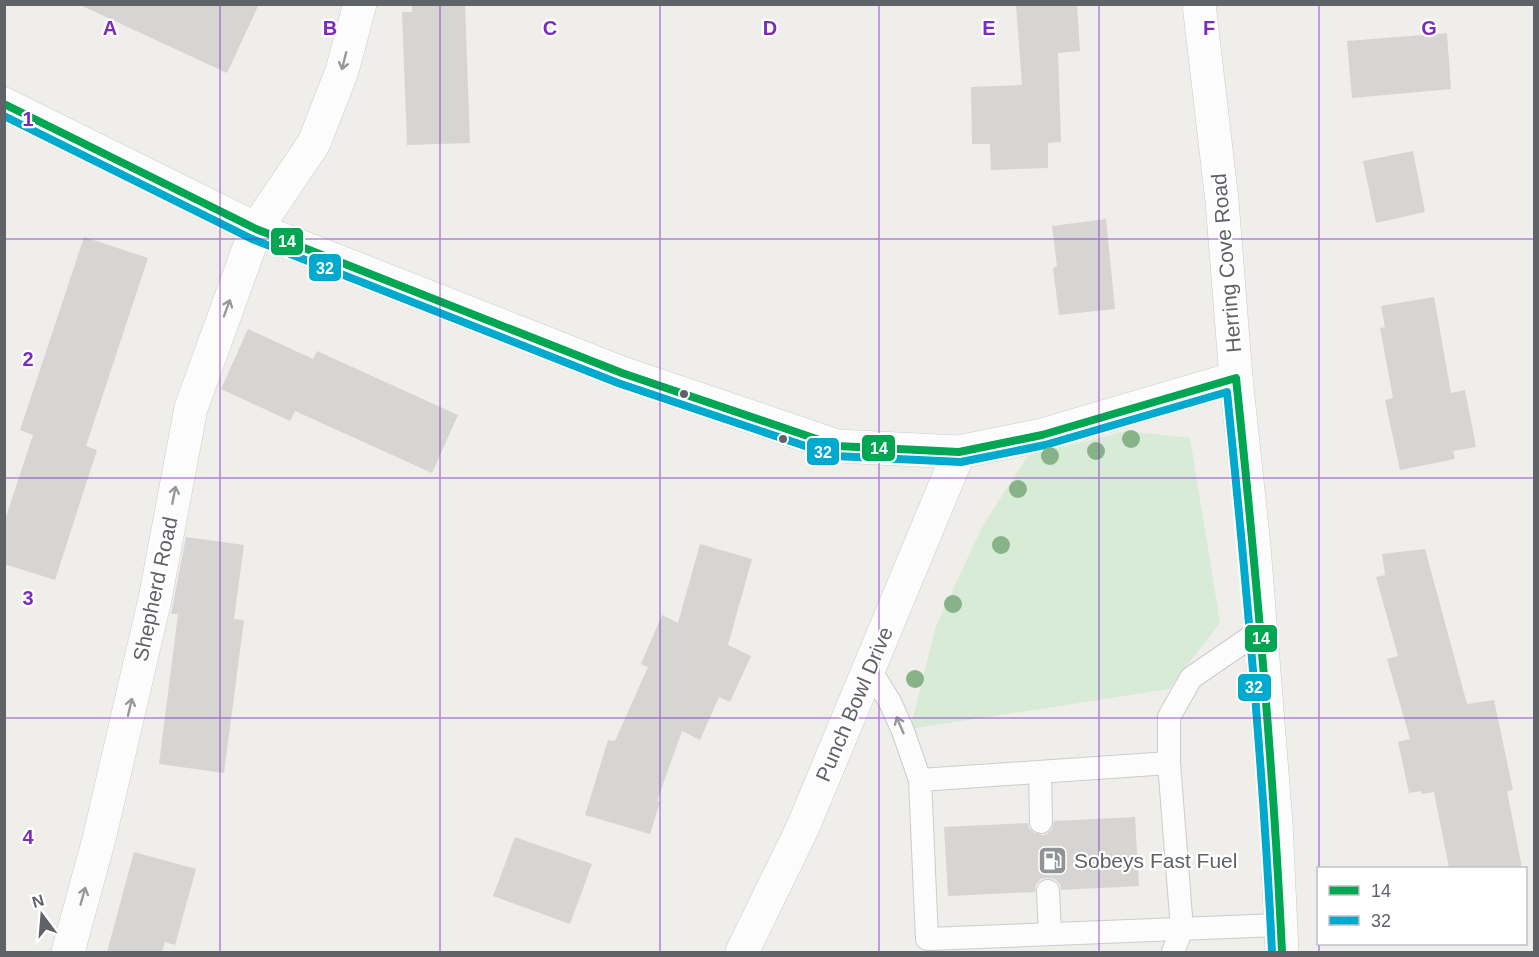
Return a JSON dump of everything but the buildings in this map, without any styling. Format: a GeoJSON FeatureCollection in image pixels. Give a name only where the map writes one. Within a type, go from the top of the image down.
{"type":"FeatureCollection","features":[{"type":"Feature","properties":{"kind":"street","name":"Shepherd Road"},"geometry":{"type":"LineString","coordinates":[[68,952],[99,839],[152,610],[191,408],[256,229],[314,143],[342,72],[360,4]]}},
{"type":"Feature","properties":{"kind":"street","name":"Herring Cove Road"},"geometry":{"type":"LineString","coordinates":[[1199,4],[1222,201],[1236,378],[1254,546],[1276,823],[1281,939]]}},
{"type":"Feature","properties":{"kind":"street"},"geometry":{"type":"LineString","coordinates":[[4,104],[256,229],[622,373],[837,446],[959,452],[1042,435],[1236,378]]}},
{"type":"Feature","properties":{"kind":"street","name":"Punch Bowl Drive"},"geometry":{"type":"LineString","coordinates":[[742,952],[803,827],[959,452]]}},
{"type":"Feature","properties":{"kind":"lane"},"geometry":{"type":"LineString","coordinates":[[1173,952],[1182,929],[1169,763],[1169,717],[1191,678],[1261,630]]}},
{"type":"Feature","properties":{"kind":"lane"},"geometry":{"type":"LineString","coordinates":[[869,668],[890,702],[920,780],[924,946],[1050,934],[1182,929],[1281,939]]}},
{"type":"Feature","properties":{"kind":"lane"},"geometry":{"type":"LineString","coordinates":[[920,780],[1169,763]]}},
{"type":"Feature","properties":{"kind":"lane"},"geometry":{"type":"LineString","coordinates":[[1040,772],[1041,822]]}},
{"type":"Feature","properties":{"kind":"lane"},"geometry":{"type":"LineString","coordinates":[[1048,891],[1050,934]]}},
{"type":"Feature","properties":{"kind":"green space"},"geometry":{"type":"Polygon","coordinates":[[[1126,431],[1190,438],[1220,623],[1169,689],[910,729],[936,626],[983,525],[1028,456],[1126,431]]]}},
{"type":"Feature","properties":{"kind":"transit line","name":"14"},"geometry":{"type":"LineString","coordinates":[[4,104],[256,229],[622,373],[837,446],[959,452],[1042,435],[1236,378],[1263,665],[1282,952]]}},
{"type":"Feature","properties":{"kind":"transit line","name":"32"},"geometry":{"type":"LineString","coordinates":[[4,116],[252,239],[618,383],[835,456],[961,462],[1045,445],[1227,392],[1253,672],[1272,952]]}},
{"type":"Feature","properties":{"kind":"place","name":"Sobeys Fast Fuel"},"geometry":{"type":"Point","coordinates":[1053,860]}}]}
